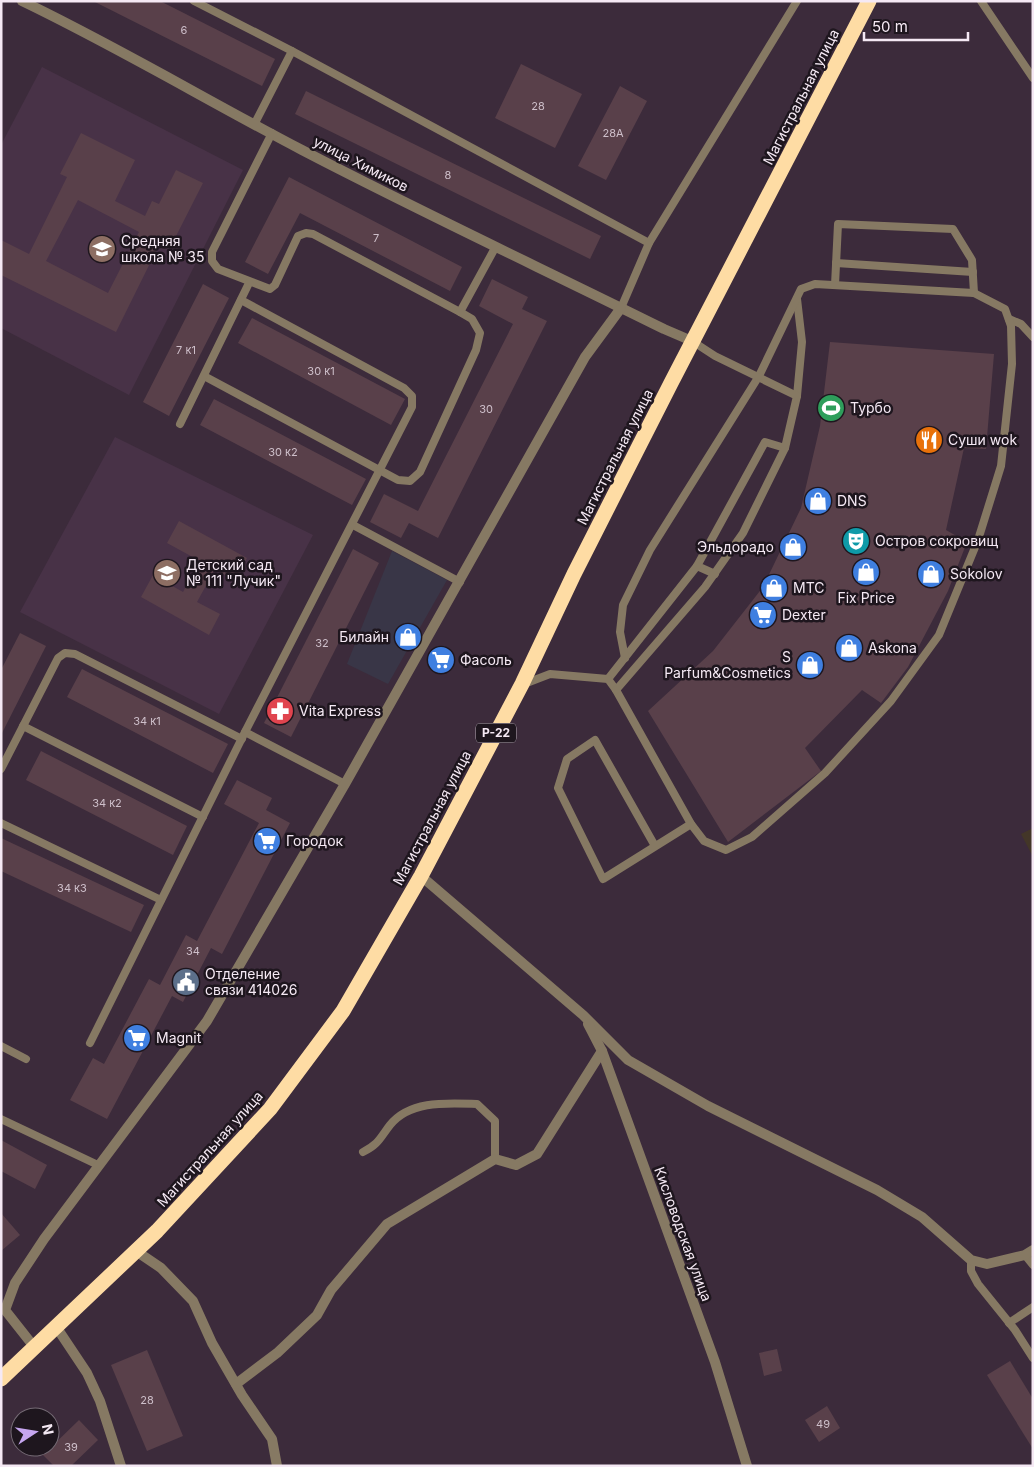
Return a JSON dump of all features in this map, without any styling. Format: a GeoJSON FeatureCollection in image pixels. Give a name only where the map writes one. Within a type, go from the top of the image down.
{"type":"FeatureCollection","features":[{"type":"Feature","properties":{"kind":"highway","name":"Магистральная улица"},"geometry":{"type":"LineString","coordinates":[[1,1379],[57,1328],[136,1251],[270,1109],[343,1011],[421,876],[522,684],[574,574],[692,341],[869,1]]}},
{"type":"Feature","properties":{"kind":"street","name":"улица Химиков"},"geometry":{"type":"LineString","coordinates":[[22,1],[91,34],[272,133],[495,248],[692,341]]}},
{"type":"Feature","properties":{"kind":"street"},"geometry":{"type":"LineString","coordinates":[[35,1348],[3,1308],[15,1283],[98,1165],[207,1021],[460,582],[585,357],[621,308]]}},
{"type":"Feature","properties":{"kind":"street"},"geometry":{"type":"LineString","coordinates":[[421,876],[583,1015],[628,1060],[708,1106],[877,1190],[922,1217],[971,1260],[987,1264],[1029,1252]]}},
{"type":"Feature","properties":{"kind":"street","name":"Кисловодская улица"},"geometry":{"type":"LineString","coordinates":[[583,1015],[602,1051],[715,1362],[747,1466]]}},
{"type":"Feature","properties":{"kind":"street"},"geometry":{"type":"LineString","coordinates":[[236,1384],[277,1353],[316,1315],[331,1290],[387,1224],[495,1159],[516,1165],[537,1154],[602,1051]]}},
{"type":"Feature","properties":{"kind":"street"},"geometry":{"type":"LineString","coordinates":[[136,1251],[161,1268],[193,1301],[212,1343],[272,1439],[277,1466]]}},
{"type":"Feature","properties":{"kind":"street"},"geometry":{"type":"LineString","coordinates":[[57,1328],[87,1373],[100,1401],[118,1464]]}},
{"type":"Feature","properties":{"kind":"lane"},"geometry":{"type":"LineString","coordinates":[[194,1],[292,50],[649,243]]}},
{"type":"Feature","properties":{"kind":"lane"},"geometry":{"type":"LineString","coordinates":[[621,308],[649,243],[796,1]]}},
{"type":"Feature","properties":{"kind":"lane"},"geometry":{"type":"LineString","coordinates":[[981,1],[1033,78]]}},
{"type":"Feature","properties":{"kind":"lane"},"geometry":{"type":"LineString","coordinates":[[255,123],[292,50]]}},
{"type":"Feature","properties":{"kind":"lane"},"geometry":{"type":"LineString","coordinates":[[204,376],[381,469],[398,480],[410,481],[420,472],[476,350],[480,332],[472,319],[313,234],[306,233],[298,236],[274,285],[270,289],[250,283],[218,269],[212,261],[212,252],[272,133]]}},
{"type":"Feature","properties":{"kind":"lane"},"geometry":{"type":"LineString","coordinates":[[835,285],[838,224],[953,230],[972,260],[974,293]]}},
{"type":"Feature","properties":{"kind":"lane"},"geometry":{"type":"LineString","coordinates":[[460,312],[495,248]]}},
{"type":"Feature","properties":{"kind":"lane"},"geometry":{"type":"LineString","coordinates":[[836,263],[973,272]]}},
{"type":"Feature","properties":{"kind":"lane"},"geometry":{"type":"LineString","coordinates":[[180,424],[250,283]]}},
{"type":"Feature","properties":{"kind":"lane"},"geometry":{"type":"LineString","coordinates":[[522,684],[550,674],[608,679],[616,690],[690,824],[704,841],[726,850],[752,837],[838,758],[891,701],[939,635],[978,540],[1001,466],[1012,364],[1011,326],[1005,309],[974,293],[814,284],[801,289],[758,376],[650,550],[623,605],[620,632],[625,658]]}},
{"type":"Feature","properties":{"kind":"lane"},"geometry":{"type":"LineString","coordinates":[[616,690],[715,574],[743,533],[785,448],[797,396],[802,342],[797,298]]}},
{"type":"Feature","properties":{"kind":"lane"},"geometry":{"type":"LineString","coordinates":[[90,1043],[412,407],[412,396],[404,388],[241,300]]}},
{"type":"Feature","properties":{"kind":"lane"},"geometry":{"type":"LineString","coordinates":[[1009,319],[1021,324],[1033,337]]}},
{"type":"Feature","properties":{"kind":"lane"},"geometry":{"type":"LineString","coordinates":[[692,341],[715,356],[797,396]]}},
{"type":"Feature","properties":{"kind":"lane"},"geometry":{"type":"LineString","coordinates":[[608,679],[697,566],[765,442],[785,448]]}},
{"type":"Feature","properties":{"kind":"lane"},"geometry":{"type":"LineString","coordinates":[[353,525],[460,582]]}},
{"type":"Feature","properties":{"kind":"lane"},"geometry":{"type":"LineString","coordinates":[[697,566],[715,574]]}},
{"type":"Feature","properties":{"kind":"lane"},"geometry":{"type":"LineString","coordinates":[[1,769],[58,658],[65,653],[75,654],[345,784]]}},
{"type":"Feature","properties":{"kind":"lane"},"geometry":{"type":"LineString","coordinates":[[23,726],[203,817]]}},
{"type":"Feature","properties":{"kind":"lane"},"geometry":{"type":"LineString","coordinates":[[655,846],[595,740],[567,759],[558,788],[603,879],[690,824]]}},
{"type":"Feature","properties":{"kind":"lane"},"geometry":{"type":"LineString","coordinates":[[1,823],[161,900]]}},
{"type":"Feature","properties":{"kind":"lane"},"geometry":{"type":"LineString","coordinates":[[1,1046],[26,1059]]}},
{"type":"Feature","properties":{"kind":"lane"},"geometry":{"type":"LineString","coordinates":[[363,1152],[376,1145],[391,1124],[408,1110],[440,1103],[476,1104],[495,1121],[495,1159]]}},
{"type":"Feature","properties":{"kind":"lane"},"geometry":{"type":"LineString","coordinates":[[1,1119],[98,1165]]}},
{"type":"Feature","properties":{"kind":"lane"},"geometry":{"type":"LineString","coordinates":[[1029,1252],[1033,1265]]}},
{"type":"Feature","properties":{"kind":"lane"},"geometry":{"type":"LineString","coordinates":[[971,1260],[971,1271],[978,1284],[1009,1323],[1033,1358]]}},
{"type":"Feature","properties":{"kind":"lane"},"geometry":{"type":"LineString","coordinates":[[1009,1323],[1033,1307]]}},
{"type":"Feature","properties":{"kind":"shaded area","name":"Средняя школа № 35"},"geometry":{"type":"Polygon","coordinates":[[[42,67],[243,170],[129,395],[1,328],[1,145],[42,67]]]}},
{"type":"Feature","properties":{"kind":"shaded area","name":"Детский сад № 111 \"Лучик\""},"geometry":{"type":"Polygon","coordinates":[[[115,437],[313,535],[219,714],[20,612],[115,437]]]}},
{"type":"Feature","properties":{"kind":"shaded area"},"geometry":{"type":"Polygon","coordinates":[[[392,551],[447,580],[388,684],[347,664],[392,551]]]}},
{"type":"Feature","properties":{"kind":"shaded area"},"geometry":{"type":"Polygon","coordinates":[[[1033,828],[1033,857],[1021,834],[1033,828]]]}},
{"type":"Feature","properties":{"kind":"building"},"geometry":{"type":"Polygon","coordinates":[[[93,1],[160,1],[275,59],[262,86],[93,1]]]}},
{"type":"Feature","properties":{"kind":"building"},"geometry":{"type":"Polygon","coordinates":[[[521,64],[582,94],[555,148],[495,118],[521,64]]]}},
{"type":"Feature","properties":{"kind":"building"},"geometry":{"type":"Polygon","coordinates":[[[620,86],[647,101],[606,180],[578,166],[620,86]]]}},
{"type":"Feature","properties":{"kind":"building"},"geometry":{"type":"Polygon","coordinates":[[[306,91],[601,236],[590,259],[295,114],[306,91]]]}},
{"type":"Feature","properties":{"kind":"building"},"geometry":{"type":"Polygon","coordinates":[[[81,133],[135,160],[115,201],[145,216],[152,201],[159,204],[176,170],[203,183],[172,244],[162,239],[116,332],[1,275],[1,240],[29,254],[67,177],[60,174],[81,133]],[[78,200],[46,261],[108,293],[139,232],[78,200]]]}},
{"type":"Feature","properties":{"kind":"building"},"geometry":{"type":"Polygon","coordinates":[[[289,177],[462,267],[450,291],[300,213],[268,274],[245,262],[289,177]]]}},
{"type":"Feature","properties":{"kind":"building"},"geometry":{"type":"Polygon","coordinates":[[[492,279],[528,297],[522,309],[547,321],[438,538],[409,523],[401,538],[370,522],[384,494],[418,511],[513,324],[479,306],[492,279]]]}},
{"type":"Feature","properties":{"kind":"building"},"geometry":{"type":"Polygon","coordinates":[[[203,284],[229,298],[169,416],[143,402],[203,284]]]}},
{"type":"Feature","properties":{"kind":"building"},"geometry":{"type":"Polygon","coordinates":[[[252,318],[405,399],[391,425],[238,343],[252,318]]]}},
{"type":"Feature","properties":{"kind":"building"},"geometry":{"type":"Polygon","coordinates":[[[830,342],[994,354],[986,449],[964,448],[946,530],[967,542],[948,591],[908,667],[881,703],[862,690],[805,748],[821,771],[728,842],[648,711],[713,651],[763,587],[801,508],[820,426],[830,342]]]}},
{"type":"Feature","properties":{"kind":"building"},"geometry":{"type":"Polygon","coordinates":[[[214,399],[366,479],[352,505],[200,425],[214,399]]]}},
{"type":"Feature","properties":{"kind":"building"},"geometry":{"type":"Polygon","coordinates":[[[179,521],[247,558],[235,581],[215,569],[197,602],[220,614],[209,635],[141,597],[153,575],[183,592],[200,561],[167,543],[179,521]]]}},
{"type":"Feature","properties":{"kind":"building"},"geometry":{"type":"Polygon","coordinates":[[[353,549],[379,563],[291,737],[264,723],[353,549]]]}},
{"type":"Feature","properties":{"kind":"building"},"geometry":{"type":"Polygon","coordinates":[[[20,633],[46,646],[1,735],[1,670],[20,633]]]}},
{"type":"Feature","properties":{"kind":"building"},"geometry":{"type":"Polygon","coordinates":[[[82,669],[228,744],[213,773],[67,697],[82,669]]]}},
{"type":"Feature","properties":{"kind":"building"},"geometry":{"type":"Polygon","coordinates":[[[41,751],[187,826],[173,855],[26,780],[41,751]]]}},
{"type":"Feature","properties":{"kind":"building"},"geometry":{"type":"Polygon","coordinates":[[[237,780],[272,798],[266,810],[290,823],[222,954],[211,948],[183,1002],[172,996],[107,1119],[70,1100],[93,1058],[104,1064],[149,979],[160,985],[186,935],[197,941],[259,823],[224,804],[237,780]]]}},
{"type":"Feature","properties":{"kind":"building"},"geometry":{"type":"Polygon","coordinates":[[[1,838],[144,905],[131,932],[1,871],[1,838]]]}},
{"type":"Feature","properties":{"kind":"building"},"geometry":{"type":"Polygon","coordinates":[[[1,1140],[47,1165],[35,1189],[1,1171],[1,1140]]]}},
{"type":"Feature","properties":{"kind":"building"},"geometry":{"type":"Polygon","coordinates":[[[1,1213],[20,1235],[1,1251],[1,1213]]]}},
{"type":"Feature","properties":{"kind":"building"},"geometry":{"type":"Polygon","coordinates":[[[777,1349],[782,1371],[764,1376],[759,1353],[777,1349]]]}},
{"type":"Feature","properties":{"kind":"building"},"geometry":{"type":"Polygon","coordinates":[[[147,1350],[183,1436],[147,1451],[111,1365],[147,1350]]]}},
{"type":"Feature","properties":{"kind":"building"},"geometry":{"type":"Polygon","coordinates":[[[1010,1361],[1033,1399],[1033,1449],[987,1375],[1010,1361]]]}},
{"type":"Feature","properties":{"kind":"building"},"geometry":{"type":"Polygon","coordinates":[[[827,1406],[840,1428],[819,1442],[805,1420],[827,1406]]]}},
{"type":"Feature","properties":{"kind":"building"},"geometry":{"type":"Polygon","coordinates":[[[79,1420],[98,1440],[71,1466],[54,1466],[45,1457],[60,1457],[60,1438],[79,1420]]]}},
{"type":"Feature","properties":{"kind":"place","name":"Средняя школа № 35"},"geometry":{"type":"Point","coordinates":[102,249]}},
{"type":"Feature","properties":{"kind":"place","name":"Турбо"},"geometry":{"type":"Point","coordinates":[831,408]}},
{"type":"Feature","properties":{"kind":"place","name":"Суши wok"},"geometry":{"type":"Point","coordinates":[929,440]}},
{"type":"Feature","properties":{"kind":"place","name":"DNS"},"geometry":{"type":"Point","coordinates":[818,501]}},
{"type":"Feature","properties":{"kind":"place","name":"Остров сокровищ"},"geometry":{"type":"Point","coordinates":[856,541]}},
{"type":"Feature","properties":{"kind":"place","name":"Эльдорадо"},"geometry":{"type":"Point","coordinates":[793,547]}},
{"type":"Feature","properties":{"kind":"place","name":"Fix Price"},"geometry":{"type":"Point","coordinates":[866,572]}},
{"type":"Feature","properties":{"kind":"place","name":"Детский сад № 111 \"Лучик\""},"geometry":{"type":"Point","coordinates":[167,573]}},
{"type":"Feature","properties":{"kind":"place","name":"Sokolov"},"geometry":{"type":"Point","coordinates":[931,574]}},
{"type":"Feature","properties":{"kind":"place","name":"МТС"},"geometry":{"type":"Point","coordinates":[774,588]}},
{"type":"Feature","properties":{"kind":"place","name":"Dexter"},"geometry":{"type":"Point","coordinates":[763,615]}},
{"type":"Feature","properties":{"kind":"place","name":"Билайн"},"geometry":{"type":"Point","coordinates":[408,637]}},
{"type":"Feature","properties":{"kind":"place","name":"Askona"},"geometry":{"type":"Point","coordinates":[849,648]}},
{"type":"Feature","properties":{"kind":"place","name":"Фасоль"},"geometry":{"type":"Point","coordinates":[441,660]}},
{"type":"Feature","properties":{"kind":"place","name":"S Parfum&Cosmetics"},"geometry":{"type":"Point","coordinates":[810,665]}},
{"type":"Feature","properties":{"kind":"place","name":"Vita Express"},"geometry":{"type":"Point","coordinates":[280,711]}},
{"type":"Feature","properties":{"kind":"place","name":"Городок"},"geometry":{"type":"Point","coordinates":[267,841]}},
{"type":"Feature","properties":{"kind":"place","name":"Отделение связи 414026"},"geometry":{"type":"Point","coordinates":[186,982]}},
{"type":"Feature","properties":{"kind":"place","name":"Magnit"},"geometry":{"type":"Point","coordinates":[137,1038]}}]}
